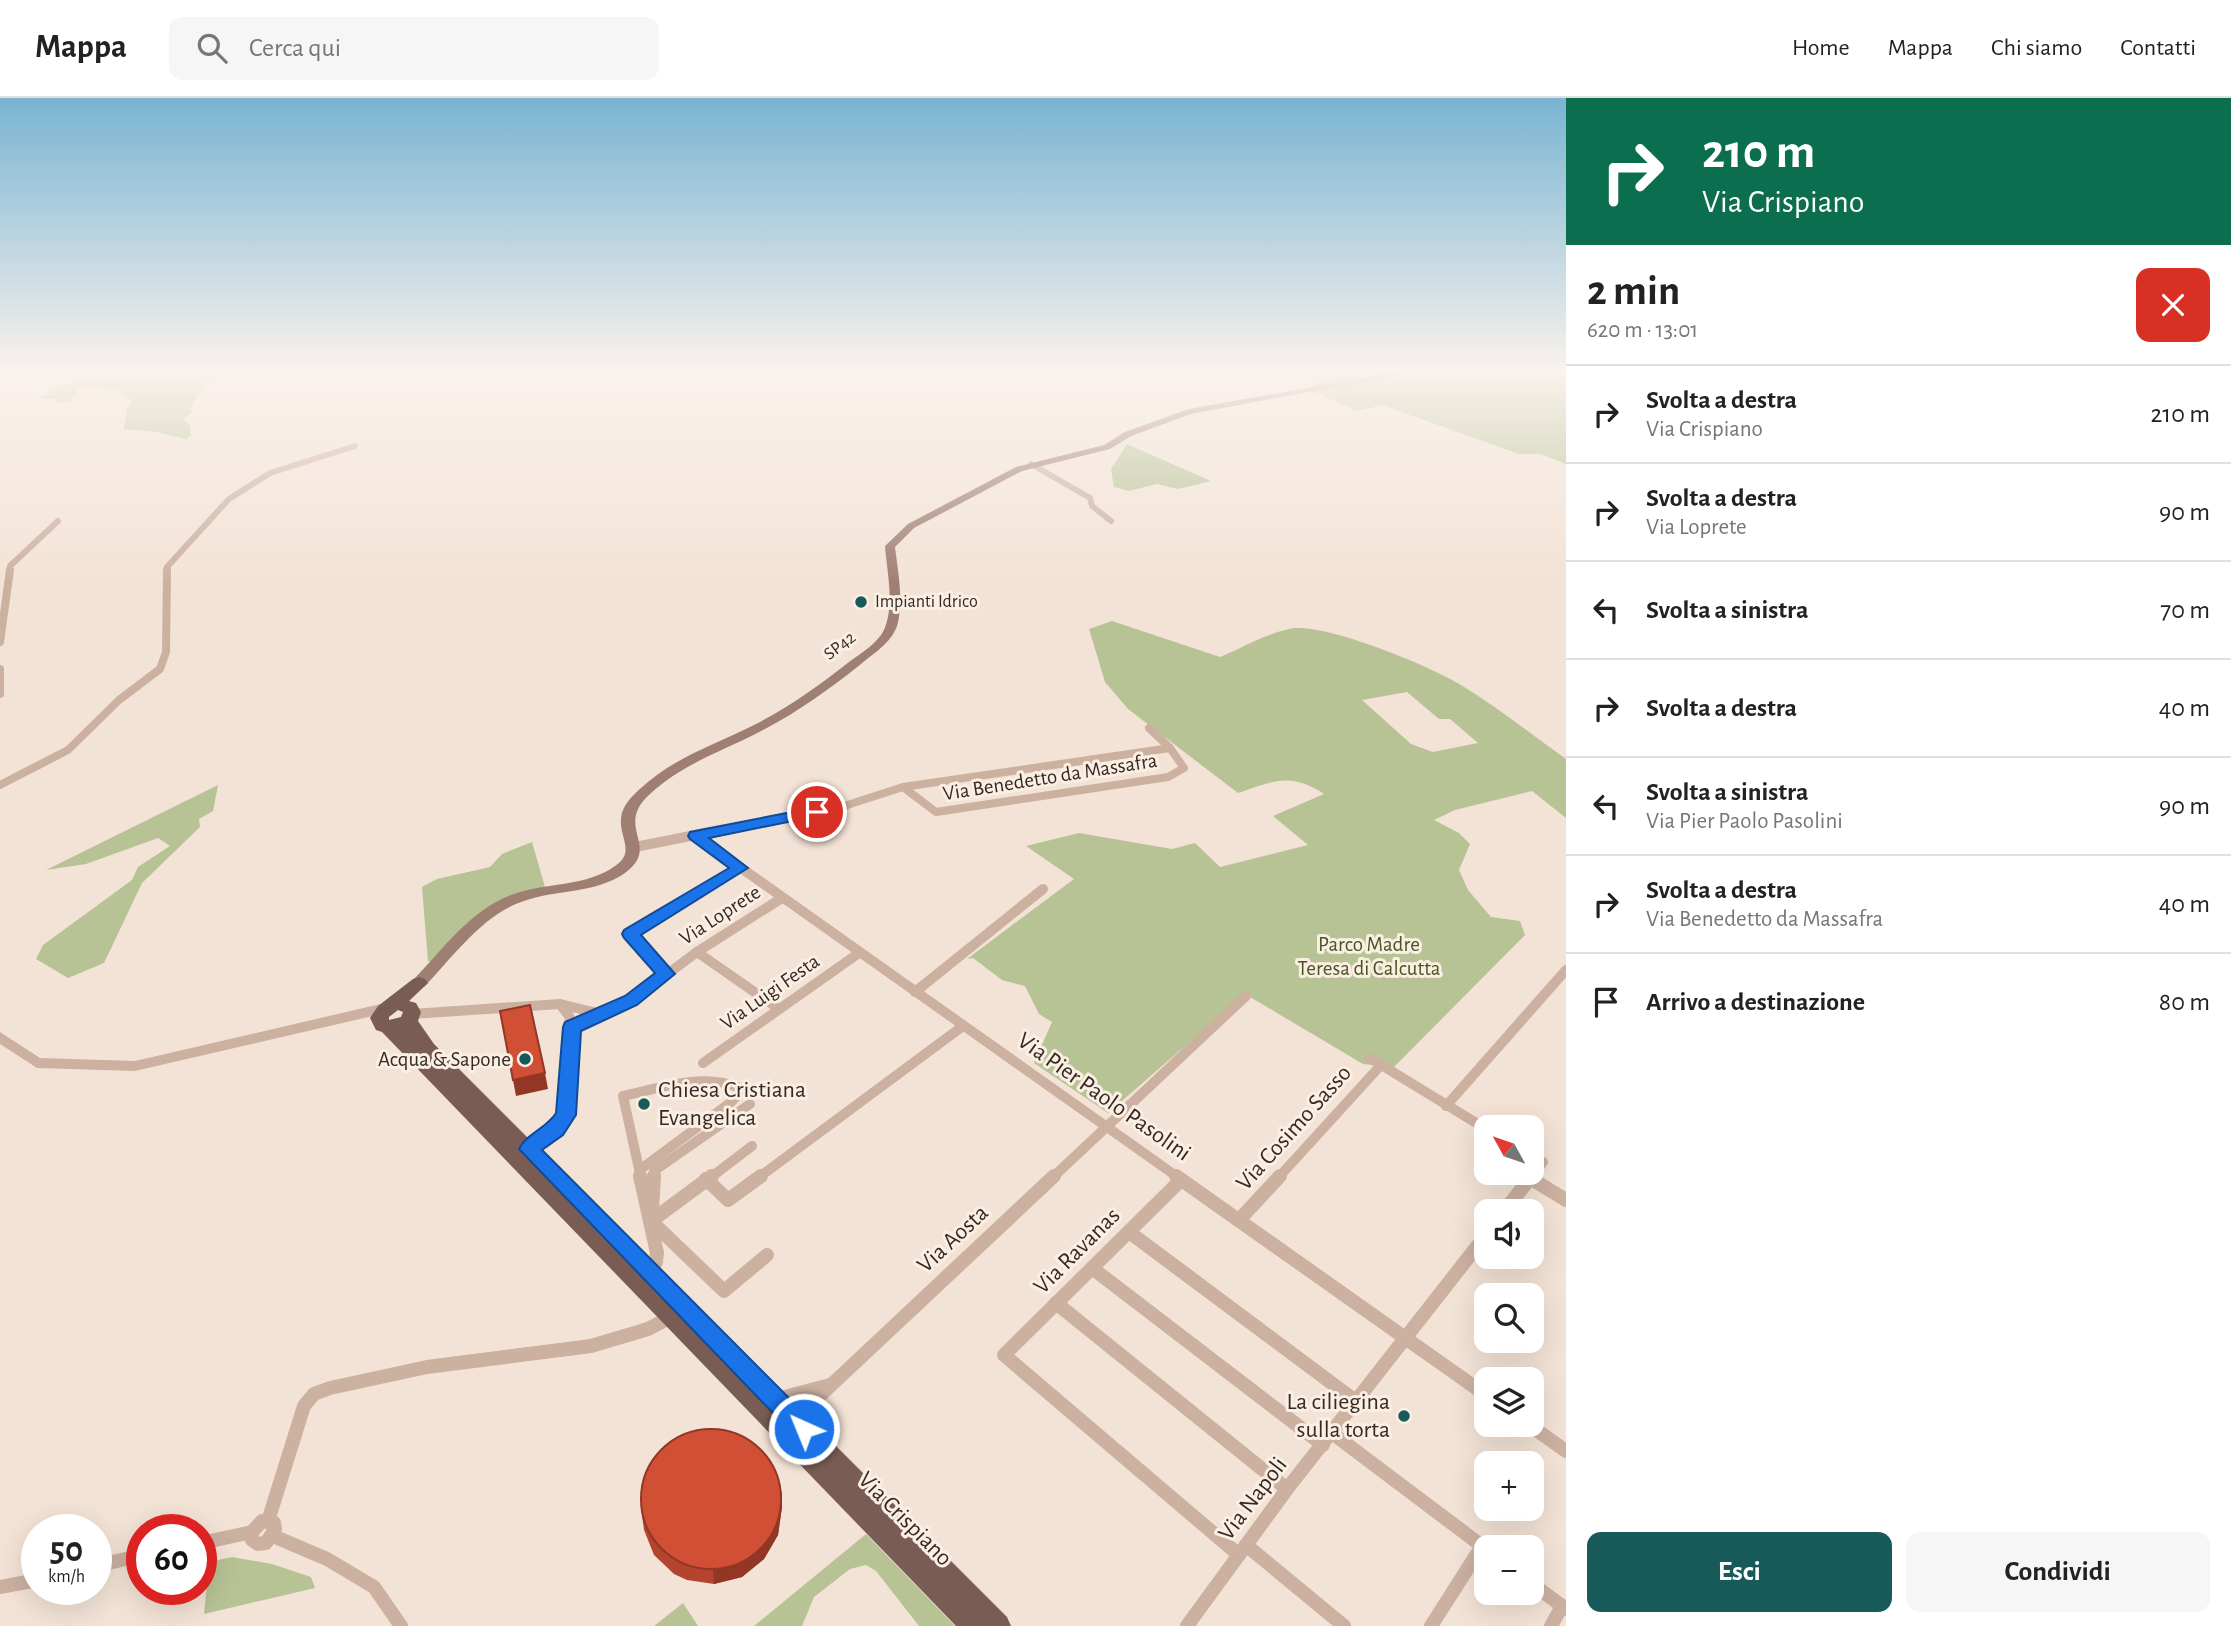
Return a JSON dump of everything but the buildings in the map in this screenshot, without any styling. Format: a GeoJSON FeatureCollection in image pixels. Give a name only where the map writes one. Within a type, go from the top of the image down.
{"type":"FeatureCollection","features":[{"type":"Feature","properties":{"kind":"main road","name":"SP42"},"geometry":{"type":"LineString","coordinates":[[635,847],[626,819],[627,810],[645,792],[702,752],[779,716],[886,637],[892,628],[894,601],[890,546],[896,538],[911,526],[1031,464],[1099,449],[1114,441]]}},
{"type":"Feature","properties":{"kind":"main road"},"geometry":{"type":"LineString","coordinates":[[397,1015],[419,983],[497,908],[518,898],[601,880],[630,863],[635,847]]}},
{"type":"Feature","properties":{"kind":"main road","name":"Via Crispiano"},"geometry":{"type":"LineString","coordinates":[[397,1015],[998,1626]]}},
{"type":"Feature","properties":{"kind":"main road","name":"Via Crispiano"},"geometry":{"type":"LineString","coordinates":[[397,1015],[671,1317],[974,1626]]}},
{"type":"Feature","properties":{"kind":"street"},"geometry":{"type":"LineString","coordinates":[[0,785],[68,750],[119,700],[160,669],[166,652],[167,567],[229,499],[270,473],[355,446]]}},
{"type":"Feature","properties":{"kind":"street"},"geometry":{"type":"LineString","coordinates":[[1031,464],[1090,498],[1092,506],[1111,521]]}},
{"type":"Feature","properties":{"kind":"street"},"geometry":{"type":"LineString","coordinates":[[0,642],[10,566],[58,521]]}},
{"type":"Feature","properties":{"kind":"street"},"geometry":{"type":"LineString","coordinates":[[0,669],[0,694]]}},
{"type":"Feature","properties":{"kind":"street","name":"Via Benedetto da Massafra"},"geometry":{"type":"LineString","coordinates":[[903,787],[936,812],[1168,777],[1184,768],[1170,748],[1149,728]]}},
{"type":"Feature","properties":{"kind":"street","name":"Via Benedetto da Massafra"},"geometry":{"type":"LineString","coordinates":[[635,847],[841,807],[903,787],[1170,748]]}},
{"type":"Feature","properties":{"kind":"street","name":"Via Pier Paolo Pasolini"},"geometry":{"type":"LineString","coordinates":[[696,836],[1474,1387]]}},
{"type":"Feature","properties":{"kind":"street"},"geometry":{"type":"LineString","coordinates":[[666,974],[630,934],[740,868]]}},
{"type":"Feature","properties":{"kind":"street"},"geometry":{"type":"LineString","coordinates":[[915,992],[1043,889]]}},
{"type":"Feature","properties":{"kind":"street","name":"Via Loprete"},"geometry":{"type":"LineString","coordinates":[[572,1027],[631,1001],[697,952],[782,898]]}},
{"type":"Feature","properties":{"kind":"street"},"geometry":{"type":"LineString","coordinates":[[697,952],[779,1009]]}},
{"type":"Feature","properties":{"kind":"street","name":"Via Luigi Festa"},"geometry":{"type":"LineString","coordinates":[[703,1063],[859,953]]}},
{"type":"Feature","properties":{"kind":"street"},"geometry":{"type":"LineString","coordinates":[[1474,1122],[1446,1106],[1566,970]]}},
{"type":"Feature","properties":{"kind":"street","name":"Via Aosta"},"geometry":{"type":"LineString","coordinates":[[804,1429],[811,1404],[830,1385],[1246,996]]}},
{"type":"Feature","properties":{"kind":"street"},"geometry":{"type":"LineString","coordinates":[[0,1037],[37,1063],[135,1066],[347,1019],[560,1004],[601,1014]]}},
{"type":"Feature","properties":{"kind":"street"},"geometry":{"type":"LineString","coordinates":[[529,1149],[556,1129],[566,1115],[572,1027],[569,1016],[560,1004]]}},
{"type":"Feature","properties":{"kind":"street"},"geometry":{"type":"LineString","coordinates":[[706,1180],[729,1200],[963,1026]]}},
{"type":"Feature","properties":{"kind":"street","name":"Via Cosimo Sasso"},"geometry":{"type":"LineString","coordinates":[[1239,1220],[1376,1062],[1446,1106]]}},
{"type":"Feature","properties":{"kind":"street"},"geometry":{"type":"LineString","coordinates":[[640,1169],[730,1102],[739,1094],[737,1087],[729,1082],[717,1081],[675,1084],[623,1096],[657,1253],[656,1262],[648,1273]]}},
{"type":"Feature","properties":{"kind":"street"},"geometry":{"type":"LineString","coordinates":[[750,1104],[653,1171],[651,1221],[724,1291],[767,1255]]}},
{"type":"Feature","properties":{"kind":"street"},"geometry":{"type":"LineString","coordinates":[[651,1221],[752,1146]]}},
{"type":"Feature","properties":{"kind":"street","name":"Via Ravanas"},"geometry":{"type":"LineString","coordinates":[[1181,1180],[1004,1355],[1243,1550]]}},
{"type":"Feature","properties":{"kind":"street"},"geometry":{"type":"LineString","coordinates":[[1513,1199],[1524,1185]]}},
{"type":"Feature","properties":{"kind":"street"},"geometry":{"type":"LineString","coordinates":[[1542,1185],[1566,1199]]}},
{"type":"Feature","properties":{"kind":"street"},"geometry":{"type":"LineString","coordinates":[[1129,1232],[1357,1402]]}},
{"type":"Feature","properties":{"kind":"street","name":"Via Napoli"},"geometry":{"type":"LineString","coordinates":[[1186,1626],[1287,1489],[1474,1252]]}},
{"type":"Feature","properties":{"kind":"street"},"geometry":{"type":"LineString","coordinates":[[1092,1268],[1474,1541]]}},
{"type":"Feature","properties":{"kind":"street"},"geometry":{"type":"LineString","coordinates":[[1056,1303],[1287,1489]]}},
{"type":"Feature","properties":{"kind":"street"},"geometry":{"type":"LineString","coordinates":[[271,1528],[304,1406],[314,1394],[330,1388],[438,1366],[517,1358],[631,1338],[671,1317]]}},
{"type":"Feature","properties":{"kind":"street"},"geometry":{"type":"LineString","coordinates":[[775,1399],[830,1385]]}},
{"type":"Feature","properties":{"kind":"street"},"geometry":{"type":"LineString","coordinates":[[1544,1435],[1566,1451]]}},
{"type":"Feature","properties":{"kind":"street"},"geometry":{"type":"LineString","coordinates":[[217,1539],[252,1532],[256,1526],[271,1528],[374,1587],[401,1626]]}},
{"type":"Feature","properties":{"kind":"street"},"geometry":{"type":"LineString","coordinates":[[1243,1550],[1344,1626]]}},
{"type":"Feature","properties":{"kind":"street"},"geometry":{"type":"LineString","coordinates":[[1431,1626],[1474,1563]]}},
{"type":"Feature","properties":{"kind":"street"},"geometry":{"type":"LineString","coordinates":[[0,1587],[21,1583]]}},
{"type":"Feature","properties":{"kind":"street"},"geometry":{"type":"LineString","coordinates":[[1544,1593],[1564,1608],[1551,1626]]}},
{"type":"Feature","properties":{"kind":"green space"},"geometry":{"type":"Polygon","coordinates":[[[1484,441],[1566,441],[1566,464],[1540,454],[1519,454],[1484,441]]]}},
{"type":"Feature","properties":{"kind":"green space"},"geometry":{"type":"Polygon","coordinates":[[[1127,444],[1211,481],[1178,489],[1157,484],[1129,491],[1114,487],[1111,469],[1127,444]]]}},
{"type":"Feature","properties":{"kind":"green space","name":"Parco Madre Teresa di Calcutta"},"geometry":{"type":"Polygon","coordinates":[[[1112,621],[1220,657],[1289,629],[1305,628],[1350,638],[1426,667],[1461,685],[1566,759],[1566,818],[1532,791],[1455,810],[1434,820],[1459,833],[1470,844],[1459,870],[1468,890],[1491,917],[1520,921],[1525,935],[1394,1067],[1363,1064],[1245,994],[1108,1113],[1034,1063],[1052,1022],[1039,1014],[1025,986],[1002,980],[973,958],[967,959],[1074,879],[1026,846],[1079,833],[1172,849],[1195,843],[1220,867],[1308,845],[1273,816],[1324,794],[1312,787],[1291,781],[1271,782],[1238,793],[1128,709],[1105,682],[1089,629],[1112,621]],[[1407,692],[1362,700],[1411,744],[1433,752],[1478,743],[1450,719],[1439,719],[1407,692]]]}},
{"type":"Feature","properties":{"kind":"green space"},"geometry":{"type":"Polygon","coordinates":[[[218,785],[213,811],[199,819],[200,827],[142,883],[104,963],[68,978],[36,959],[43,945],[132,880],[138,867],[170,846],[158,838],[86,864],[46,870],[218,785]]]}},
{"type":"Feature","properties":{"kind":"green space"},"geometry":{"type":"Polygon","coordinates":[[[532,842],[545,887],[497,902],[433,962],[428,961],[422,887],[437,879],[490,867],[502,854],[532,842]]]}},
{"type":"Feature","properties":{"kind":"green space"},"geometry":{"type":"Polygon","coordinates":[[[866,1534],[955,1626],[919,1626],[876,1571],[866,1565],[850,1569],[814,1597],[802,1626],[754,1626],[866,1534]]]}},
{"type":"Feature","properties":{"kind":"green space"},"geometry":{"type":"Polygon","coordinates":[[[232,1557],[272,1564],[311,1577],[315,1588],[204,1614],[205,1605],[217,1605],[217,1560],[232,1557]]]}},
{"type":"Feature","properties":{"kind":"green space"},"geometry":{"type":"Polygon","coordinates":[[[683,1603],[698,1626],[654,1626],[683,1603]]]}},
{"type":"Feature","properties":{"kind":"place","name":"Impianti Idrico"},"geometry":{"type":"Point","coordinates":[861,602]}},
{"type":"Feature","properties":{"kind":"place","name":"Acqua & Sapone"},"geometry":{"type":"Point","coordinates":[525,1059]}},
{"type":"Feature","properties":{"kind":"place","name":"Chiesa Cristiana Evangelica"},"geometry":{"type":"Point","coordinates":[644,1104]}},
{"type":"Feature","properties":{"kind":"place","name":"La ciliegina sulla torta"},"geometry":{"type":"Point","coordinates":[1404,1416]}},
{"type":"Feature","properties":{"kind":"route"},"geometry":{"type":"LineString","coordinates":[[804,1429],[529,1149],[556,1129],[566,1115],[572,1027],[631,1001],[666,974],[630,934],[740,868],[696,836],[817,812]]}}]}
